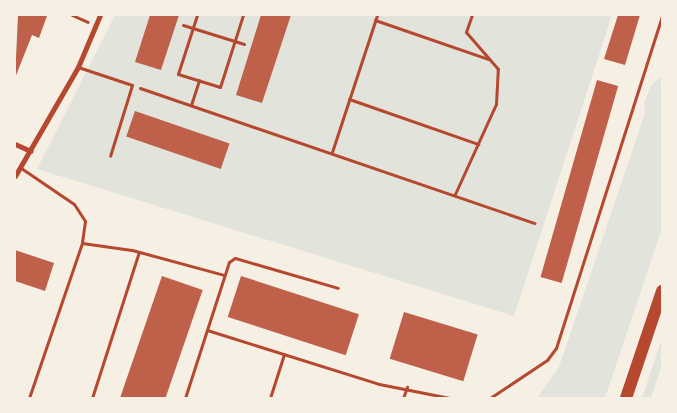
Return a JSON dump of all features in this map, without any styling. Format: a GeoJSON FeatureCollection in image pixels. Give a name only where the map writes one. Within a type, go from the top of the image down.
{"type":"FeatureCollection","features":[{"type":"Feature","properties":{"kind":"highway"},"geometry":{"type":"LineString","coordinates":[[626,398],[662,291]]}},
{"type":"Feature","properties":{"kind":"street"},"geometry":{"type":"LineString","coordinates":[[15,176],[78,67],[100,15]]}},
{"type":"Feature","properties":{"kind":"street"},"geometry":{"type":"LineString","coordinates":[[15,144],[31,151]]}},
{"type":"Feature","properties":{"kind":"lane"},"geometry":{"type":"LineString","coordinates":[[490,398],[547,360],[556,348],[662,16]]}},
{"type":"Feature","properties":{"kind":"lane"},"geometry":{"type":"LineString","coordinates":[[78,67],[132,85],[110,156]]}},
{"type":"Feature","properties":{"kind":"lane"},"geometry":{"type":"LineString","coordinates":[[21,168],[74,204],[85,221],[82,243],[29,398]]}},
{"type":"Feature","properties":{"kind":"lane"},"geometry":{"type":"LineString","coordinates":[[82,243],[139,252],[224,275]]}},
{"type":"Feature","properties":{"kind":"lane"},"geometry":{"type":"LineString","coordinates":[[92,398],[139,252]]}},
{"type":"Feature","properties":{"kind":"lane"},"geometry":{"type":"LineString","coordinates":[[185,398],[229,262],[236,258],[338,288]]}},
{"type":"Feature","properties":{"kind":"lane"},"geometry":{"type":"LineString","coordinates":[[207,330],[379,384],[407,387],[450,398]]}},
{"type":"Feature","properties":{"kind":"lane"},"geometry":{"type":"LineString","coordinates":[[270,398],[284,354]]}},
{"type":"Feature","properties":{"kind":"lane"},"geometry":{"type":"LineString","coordinates":[[403,398],[407,387]]}},
{"type":"Feature","properties":{"kind":"path"},"geometry":{"type":"LineString","coordinates":[[72,15],[96,24]]}},
{"type":"Feature","properties":{"kind":"path"},"geometry":{"type":"LineString","coordinates":[[197,15],[178,74],[220,87],[243,15]]}},
{"type":"Feature","properties":{"kind":"path"},"geometry":{"type":"LineString","coordinates":[[332,152],[377,15]]}},
{"type":"Feature","properties":{"kind":"path"},"geometry":{"type":"LineString","coordinates":[[455,194],[496,104],[498,69],[466,32],[472,15]]}},
{"type":"Feature","properties":{"kind":"path"},"geometry":{"type":"LineString","coordinates":[[375,20],[489,59]]}},
{"type":"Feature","properties":{"kind":"path"},"geometry":{"type":"LineString","coordinates":[[183,25],[244,44]]}},
{"type":"Feature","properties":{"kind":"path"},"geometry":{"type":"LineString","coordinates":[[191,105],[199,80]]}},
{"type":"Feature","properties":{"kind":"path"},"geometry":{"type":"LineString","coordinates":[[132,85],[455,194],[535,223]]}},
{"type":"Feature","properties":{"kind":"path"},"geometry":{"type":"LineString","coordinates":[[349,99],[478,144]]}},
{"type":"Feature","properties":{"kind":"shaded area"},"geometry":{"type":"Polygon","coordinates":[[[115,15],[612,15],[514,316],[37,169],[115,15]]]}},
{"type":"Feature","properties":{"kind":"shaded area"},"geometry":{"type":"Polygon","coordinates":[[[662,75],[662,228],[605,398],[537,398],[559,367],[645,113],[644,103],[651,86],[662,75]]]}},
{"type":"Feature","properties":{"kind":"shaded area"},"geometry":{"type":"Polygon","coordinates":[[[662,338],[662,365],[651,398],[642,398],[662,338]]]}},
{"type":"Feature","properties":{"kind":"building"},"geometry":{"type":"Polygon","coordinates":[[[150,15],[179,15],[161,70],[135,62],[150,15]]]}},
{"type":"Feature","properties":{"kind":"building"},"geometry":{"type":"Polygon","coordinates":[[[261,15],[291,15],[262,103],[236,95],[261,15]]]}},
{"type":"Feature","properties":{"kind":"building"},"geometry":{"type":"Polygon","coordinates":[[[618,15],[640,15],[625,65],[604,59],[618,15]]]}},
{"type":"Feature","properties":{"kind":"building"},"geometry":{"type":"Polygon","coordinates":[[[18,16],[47,16],[39,38],[32,35],[15,78],[18,16]]]}},
{"type":"Feature","properties":{"kind":"building"},"geometry":{"type":"Polygon","coordinates":[[[597,80],[618,86],[562,283],[540,277],[597,80]]]}},
{"type":"Feature","properties":{"kind":"building"},"geometry":{"type":"Polygon","coordinates":[[[135,111],[230,144],[221,169],[126,137],[135,111]]]}},
{"type":"Feature","properties":{"kind":"building"},"geometry":{"type":"Polygon","coordinates":[[[15,250],[54,263],[45,291],[15,281],[15,250]]]}},
{"type":"Feature","properties":{"kind":"building"},"geometry":{"type":"Polygon","coordinates":[[[162,276],[203,290],[165,398],[120,398],[162,276]]]}},
{"type":"Feature","properties":{"kind":"building"},"geometry":{"type":"Polygon","coordinates":[[[241,276],[359,314],[346,355],[228,317],[241,276]]]}},
{"type":"Feature","properties":{"kind":"building"},"geometry":{"type":"Polygon","coordinates":[[[404,312],[478,335],[463,381],[390,359],[404,312]]]}}]}
